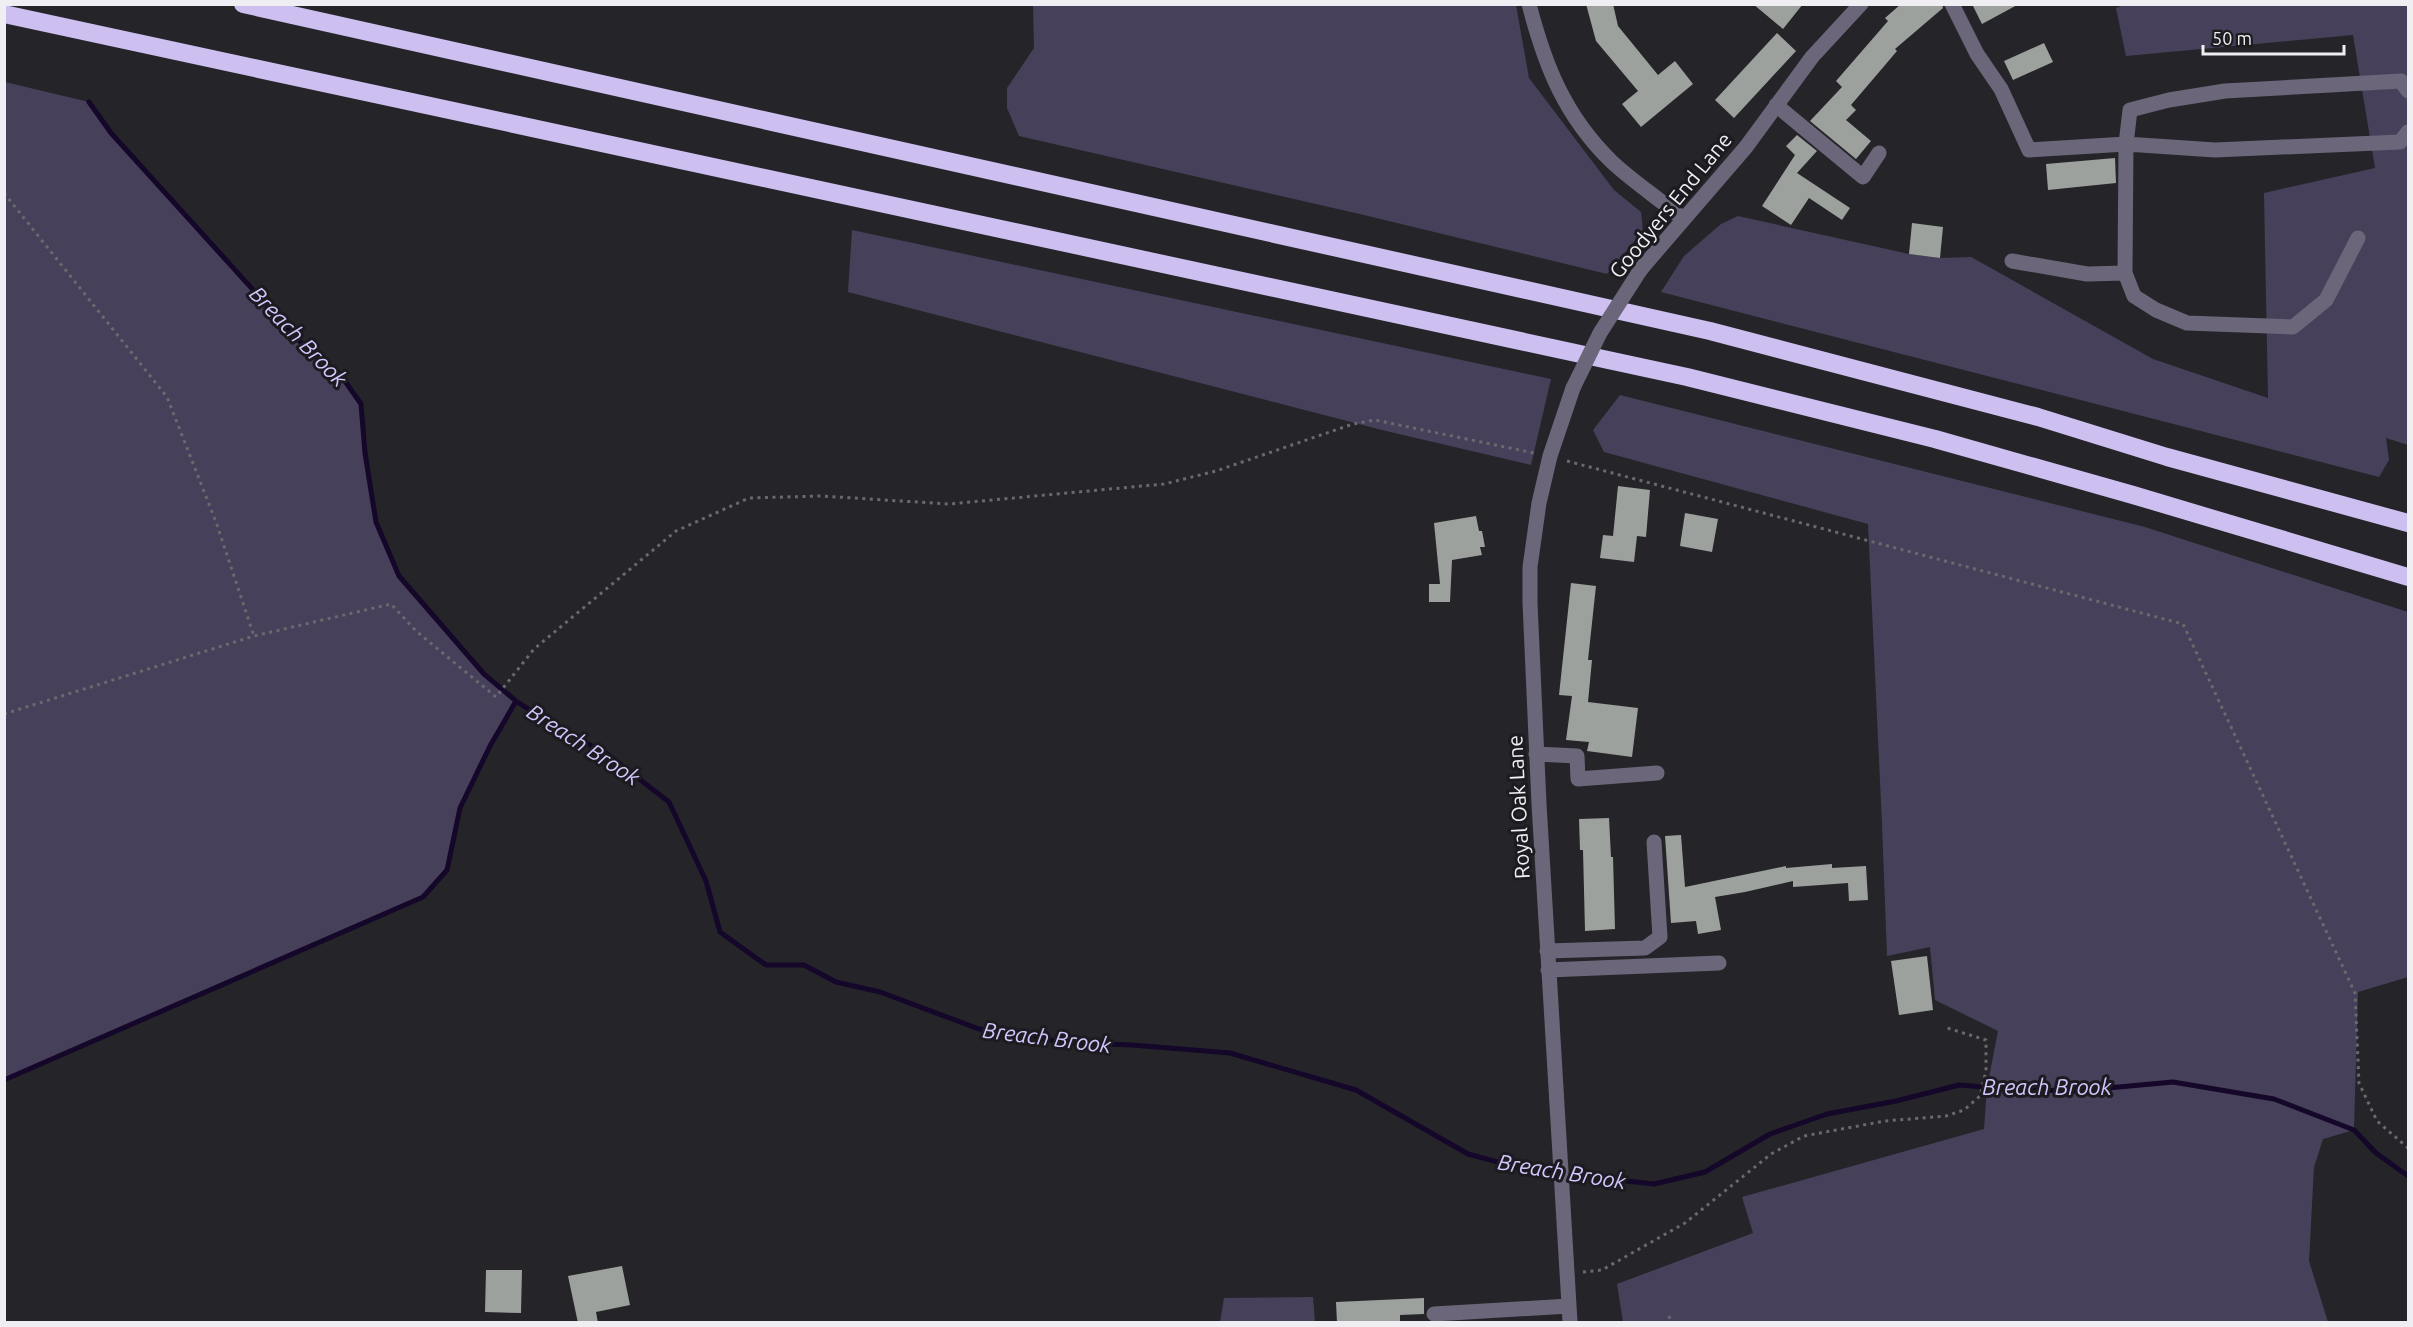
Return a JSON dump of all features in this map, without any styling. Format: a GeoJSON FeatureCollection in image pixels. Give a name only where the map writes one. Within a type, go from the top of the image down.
{"type":"FeatureCollection","features":[{"type":"Feature","properties":{"kind":"highway"},"geometry":{"type":"LineString","coordinates":[[243,4],[1710,331],[2038,417],[2167,457],[2409,524]]}},
{"type":"Feature","properties":{"kind":"highway"},"geometry":{"type":"LineString","coordinates":[[4,14],[1687,377],[1935,439],[2409,577]]}},
{"type":"Feature","properties":{"kind":"street"},"geometry":{"type":"LineString","coordinates":[[1529,4],[1548,68],[1562,97],[1587,136],[1613,163],[1683,219]]}},
{"type":"Feature","properties":{"kind":"street","name":"Goodyers End Lane"},"geometry":{"type":"LineString","coordinates":[[1550,456],[1574,388],[1600,333],[1641,269],[1746,147],[1812,57],[1861,4]]}},
{"type":"Feature","properties":{"kind":"street"},"geometry":{"type":"LineString","coordinates":[[1952,4],[1977,54],[2001,89],[2029,150],[2126,144],[2215,150],[2400,142],[2409,132]]}},
{"type":"Feature","properties":{"kind":"street"},"geometry":{"type":"LineString","coordinates":[[2358,238],[2326,300],[2293,327],[2187,323],[2156,310],[2134,296],[2125,273],[2126,144],[2130,110],[2169,100],[2225,91],[2401,81],[2409,92]]}},
{"type":"Feature","properties":{"kind":"street"},"geometry":{"type":"LineString","coordinates":[[1776,105],[1863,177],[1879,153]]}},
{"type":"Feature","properties":{"kind":"street"},"geometry":{"type":"LineString","coordinates":[[2012,261],[2087,274],[2125,273]]}},
{"type":"Feature","properties":{"kind":"street","name":"Royal Oak Lane"},"geometry":{"type":"LineString","coordinates":[[1550,456],[1539,503],[1530,567],[1531,645],[1566,1274]]}},
{"type":"Feature","properties":{"kind":"street"},"geometry":{"type":"LineString","coordinates":[[1536,754],[1576,756],[1578,779],[1657,773]]}},
{"type":"Feature","properties":{"kind":"street"},"geometry":{"type":"LineString","coordinates":[[1547,951],[1646,948],[1660,937],[1654,842]]}},
{"type":"Feature","properties":{"kind":"street"},"geometry":{"type":"LineString","coordinates":[[1548,970],[1719,963]]}},
{"type":"Feature","properties":{"kind":"street"},"geometry":{"type":"LineString","coordinates":[[1566,1274],[1570,1323]]}},
{"type":"Feature","properties":{"kind":"street"},"geometry":{"type":"LineString","coordinates":[[1434,1314],[1569,1306]]}},
{"type":"Feature","properties":{"kind":"path"},"geometry":{"type":"LineString","coordinates":[[4,193],[167,396],[216,522],[254,636]]}},
{"type":"Feature","properties":{"kind":"path"},"geometry":{"type":"LineString","coordinates":[[4,714],[254,636],[391,603],[416,631],[496,697],[534,649],[676,531],[749,498],[821,496],[949,504],[1164,484],[1216,471],[1353,424],[1375,420],[1550,456],[2183,624],[2355,993],[2359,1083],[2377,1121],[2409,1148]]}},
{"type":"Feature","properties":{"kind":"path"},"geometry":{"type":"LineString","coordinates":[[1566,1274],[1602,1270],[1685,1223],[1771,1154],[1804,1136],[1885,1121],[1946,1116],[1964,1110],[1980,1096],[1986,1071],[1986,1040],[1944,1027]]}},
{"type":"Feature","properties":{"kind":"path"},"geometry":{"type":"LineString","coordinates":[[1669,1316],[1671,1323]]}},
{"type":"Feature","properties":{"kind":"shaded area"},"geometry":{"type":"Polygon","coordinates":[[[2127,4],[2408,5],[2408,445],[2386,438],[2389,460],[2379,477],[1661,292],[1684,256],[1721,224],[1738,216],[1909,254],[1940,258],[1971,257],[2153,359],[2268,398],[2264,193],[2375,168],[2353,35],[2126,56],[2116,8],[2127,4]]]}},
{"type":"Feature","properties":{"kind":"shaded area"},"geometry":{"type":"Polygon","coordinates":[[[1033,5],[1516,5],[1529,78],[1614,190],[1641,212],[1643,231],[1607,274],[1364,215],[1019,136],[1007,108],[1007,88],[1034,48],[1033,5]]]}},
{"type":"Feature","properties":{"kind":"shaded area"},"geometry":{"type":"Polygon","coordinates":[[[5,82],[89,102],[111,133],[303,345],[340,374],[361,404],[365,453],[376,522],[399,576],[484,674],[516,701],[490,746],[460,808],[447,870],[423,897],[5,1081],[5,82]]]}},
{"type":"Feature","properties":{"kind":"shaded area"},"geometry":{"type":"Polygon","coordinates":[[[852,230],[1551,379],[1531,465],[1382,430],[848,292],[852,230]]]}},
{"type":"Feature","properties":{"kind":"shaded area"},"geometry":{"type":"Polygon","coordinates":[[[1620,395],[2145,527],[2408,612],[2408,977],[2358,992],[2354,1130],[2323,1139],[2314,1167],[2309,1261],[2328,1322],[1623,1322],[1617,1284],[1753,1233],[1742,1197],[1984,1129],[1987,1088],[1998,1031],[1935,1000],[1930,947],[1887,956],[1868,524],[1604,452],[1593,430],[1620,395]]]}},
{"type":"Feature","properties":{"kind":"shaded area"},"geometry":{"type":"Polygon","coordinates":[[[1313,1297],[1315,1322],[1220,1322],[1224,1298],[1313,1297]]]}},
{"type":"Feature","properties":{"kind":"building"},"geometry":{"type":"Polygon","coordinates":[[[1586,4],[1613,4],[1618,26],[1658,75],[1675,61],[1693,84],[1641,127],[1622,104],[1638,91],[1596,41],[1586,4]]]}},
{"type":"Feature","properties":{"kind":"building"},"geometry":{"type":"Polygon","coordinates":[[[1753,4],[1803,4],[1783,29],[1753,4]]]}},
{"type":"Feature","properties":{"kind":"building"},"geometry":{"type":"Polygon","coordinates":[[[1901,4],[1942,4],[1943,8],[1895,49],[1897,51],[1851,105],[1856,110],[1846,120],[1871,141],[1856,159],[1810,121],[1842,87],[1836,81],[1888,21],[1885,18],[1901,4]]]}},
{"type":"Feature","properties":{"kind":"building"},"geometry":{"type":"Polygon","coordinates":[[[1972,4],[2019,4],[1982,24],[1972,4]]]}},
{"type":"Feature","properties":{"kind":"building"},"geometry":{"type":"Polygon","coordinates":[[[1777,33],[1796,51],[1734,118],[1715,100],[1777,33]]]}},
{"type":"Feature","properties":{"kind":"building"},"geometry":{"type":"Polygon","coordinates":[[[2044,43],[2053,62],[2013,80],[2004,61],[2044,43]]]}},
{"type":"Feature","properties":{"kind":"building"},"geometry":{"type":"Polygon","coordinates":[[[1797,135],[1817,151],[1797,173],[1850,208],[1842,220],[1809,198],[1791,225],[1762,206],[1795,155],[1786,146],[1797,135]]]}},
{"type":"Feature","properties":{"kind":"building"},"geometry":{"type":"Polygon","coordinates":[[[2115,158],[2116,183],[2048,190],[2046,164],[2115,158]]]}},
{"type":"Feature","properties":{"kind":"building"},"geometry":{"type":"Polygon","coordinates":[[[1912,223],[1943,227],[1940,258],[1909,254],[1912,223]]]}},
{"type":"Feature","properties":{"kind":"building"},"geometry":{"type":"Polygon","coordinates":[[[1618,486],[1650,490],[1646,537],[1637,536],[1634,562],[1600,558],[1603,535],[1613,536],[1618,486]]]}},
{"type":"Feature","properties":{"kind":"building"},"geometry":{"type":"Polygon","coordinates":[[[1685,513],[1718,519],[1712,552],[1680,546],[1685,513]]]}},
{"type":"Feature","properties":{"kind":"building"},"geometry":{"type":"Polygon","coordinates":[[[1476,516],[1485,547],[1480,547],[1482,555],[1452,560],[1450,602],[1429,602],[1429,584],[1440,584],[1434,523],[1476,516]]]}},
{"type":"Feature","properties":{"kind":"building"},"geometry":{"type":"Polygon","coordinates":[[[1571,583],[1596,586],[1588,660],[1592,660],[1588,702],[1638,708],[1632,757],[1587,751],[1589,742],[1566,740],[1572,696],[1559,695],[1571,583]]]}},
{"type":"Feature","properties":{"kind":"building"},"geometry":{"type":"Polygon","coordinates":[[[1609,818],[1611,857],[1613,857],[1615,929],[1585,931],[1583,850],[1580,850],[1579,819],[1609,818]]]}},
{"type":"Feature","properties":{"kind":"building"},"geometry":{"type":"Polygon","coordinates":[[[1681,835],[1685,887],[1786,866],[1786,868],[1832,864],[1832,868],[1866,866],[1868,900],[1849,901],[1848,883],[1793,887],[1793,881],[1715,897],[1721,930],[1698,934],[1696,921],[1671,923],[1665,836],[1681,835]]]}},
{"type":"Feature","properties":{"kind":"building"},"geometry":{"type":"Polygon","coordinates":[[[1927,956],[1933,1010],[1899,1015],[1891,961],[1927,956]]]}},
{"type":"Feature","properties":{"kind":"building"},"geometry":{"type":"Polygon","coordinates":[[[622,1266],[630,1305],[596,1312],[598,1323],[578,1323],[568,1276],[622,1266]]]}},
{"type":"Feature","properties":{"kind":"building"},"geometry":{"type":"Polygon","coordinates":[[[486,1270],[522,1270],[521,1313],[485,1312],[486,1270]]]}},
{"type":"Feature","properties":{"kind":"building"},"geometry":{"type":"Polygon","coordinates":[[[1424,1298],[1424,1314],[1400,1315],[1400,1323],[1337,1323],[1336,1302],[1424,1298]]]}},
{"type":"Feature","properties":{"kind":"waterway","name":"Breach Brook"},"geometry":{"type":"LineString","coordinates":[[89,102],[111,133],[303,345],[340,374],[361,404],[365,453],[376,522],[399,576],[484,674],[516,701],[551,724],[607,754],[669,802],[706,881],[720,932],[766,965],[804,965],[836,982],[880,992],[979,1029],[1023,1033],[1059,1042],[1230,1053],[1356,1090],[1468,1154],[1527,1170],[1654,1184],[1705,1172],[1770,1134],[1827,1114],[1896,1101],[1959,1085],[2075,1091],[2173,1082],[2274,1099],[2354,1130],[2376,1153],[2408,1176]]}},
{"type":"Feature","properties":{"kind":"waterway"},"geometry":{"type":"LineString","coordinates":[[4,1080],[423,897],[447,870],[460,808],[490,746],[516,701]]}}]}
